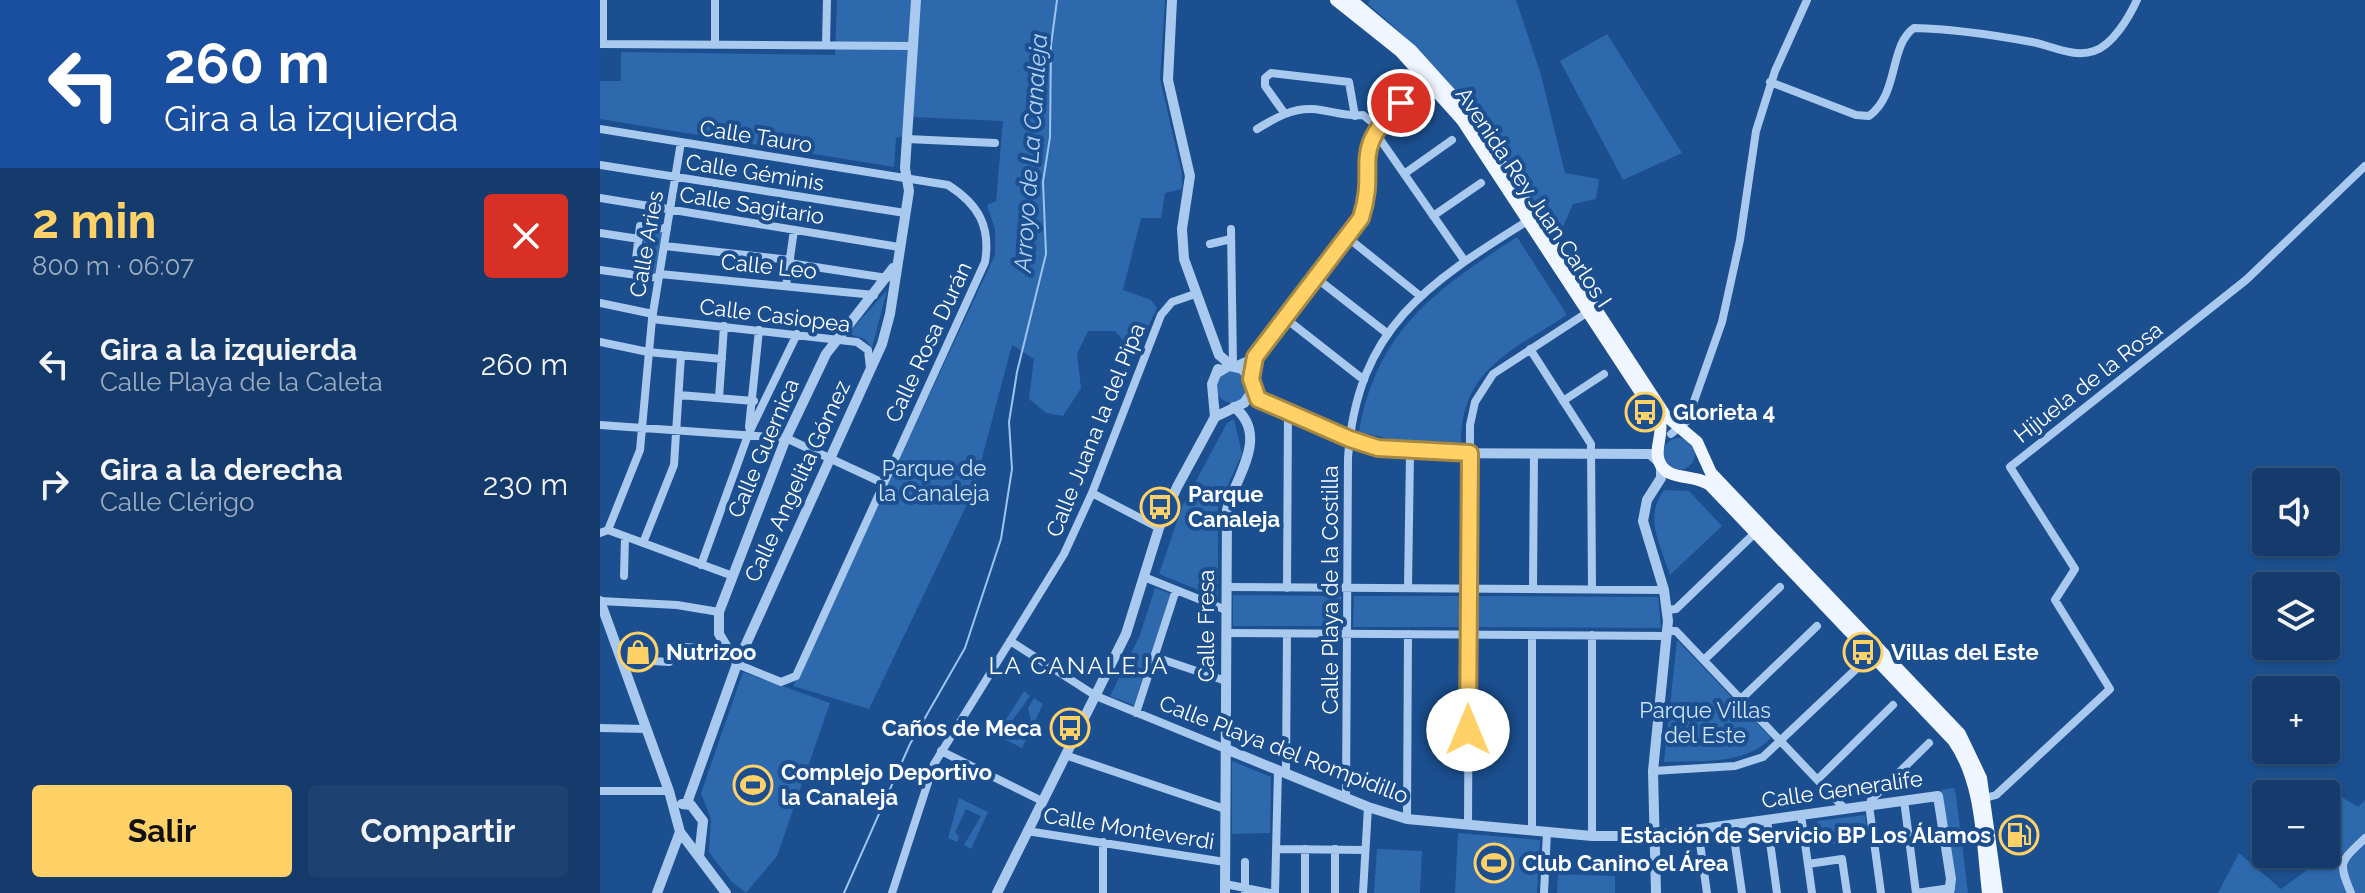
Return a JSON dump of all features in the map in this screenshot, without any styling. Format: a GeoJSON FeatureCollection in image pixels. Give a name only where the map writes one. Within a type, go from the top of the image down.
{"type":"FeatureCollection","features":[{"type":"Feature","properties":{"kind":"main road","name":"Avenida Rey Juan Carlos I"},"geometry":{"type":"LineString","coordinates":[[1336,0],[1380,33],[1427,79],[1468,128],[1660,422],[1658,458]]}},
{"type":"Feature","properties":{"kind":"main road","name":"Avenida Rey Juan Carlos I"},"geometry":{"type":"LineString","coordinates":[[1351,0],[1411,50],[1467,112],[1665,415],[1682,431],[1711,473],[1960,734],[1976,764],[1985,798],[1997,893]]}},
{"type":"Feature","properties":{"kind":"main road"},"geometry":{"type":"LineString","coordinates":[[1682,431],[1658,458],[1681,475],[1710,485],[1947,732],[1962,753],[1974,787],[1988,893]]}},
{"type":"Feature","properties":{"kind":"main road"},"geometry":{"type":"LineString","coordinates":[[1681,475],[1695,469],[1701,456]]}},
{"type":"Feature","properties":{"kind":"street"},"geometry":{"type":"LineString","coordinates":[[603,0],[601,44],[912,46]]}},
{"type":"Feature","properties":{"kind":"street"},"geometry":{"type":"LineString","coordinates":[[715,0],[715,44]]}},
{"type":"Feature","properties":{"kind":"street"},"geometry":{"type":"LineString","coordinates":[[826,45],[827,0]]}},
{"type":"Feature","properties":{"kind":"street","name":"Calle Angelita Gómez"},"geometry":{"type":"LineString","coordinates":[[686,804],[737,664],[869,373],[890,314],[905,213],[916,0]]}},
{"type":"Feature","properties":{"kind":"street"},"geometry":{"type":"LineString","coordinates":[[997,893],[1126,634],[1159,528],[1215,417],[1212,384],[1219,355],[1184,259],[1182,229],[1190,176],[1168,80],[1172,0]]}},
{"type":"Feature","properties":{"kind":"street"},"geometry":{"type":"LineString","coordinates":[[1682,431],[1733,281],[1756,131],[1770,82],[1807,0]]}},
{"type":"Feature","properties":{"kind":"street"},"geometry":{"type":"LineString","coordinates":[[1770,82],[1856,115],[1869,116],[1885,97],[1903,39],[1914,28],[2032,42],[2084,53],[2098,51],[2127,20],[2137,0]]}},
{"type":"Feature","properties":{"kind":"street"},"geometry":{"type":"LineString","coordinates":[[1285,114],[1265,86],[1265,78],[1271,73],[1349,82],[1355,116]]}},
{"type":"Feature","properties":{"kind":"street"},"geometry":{"type":"LineString","coordinates":[[1217,373],[1255,357],[1361,218],[1367,200],[1365,162],[1376,129],[1427,79]]}},
{"type":"Feature","properties":{"kind":"street"},"geometry":{"type":"LineString","coordinates":[[1257,129],[1285,114],[1310,109],[1371,119],[1404,174],[1464,260]]}},
{"type":"Feature","properties":{"kind":"street","name":"Calle Tauro"},"geometry":{"type":"LineString","coordinates":[[600,129],[907,179]]}},
{"type":"Feature","properties":{"kind":"street"},"geometry":{"type":"LineString","coordinates":[[907,139],[995,143]]}},
{"type":"Feature","properties":{"kind":"street"},"geometry":{"type":"LineString","coordinates":[[1404,174],[1452,140]]}},
{"type":"Feature","properties":{"kind":"street","name":"Calle Aries"},"geometry":{"type":"LineString","coordinates":[[604,532],[640,450],[652,316],[681,142]]}},
{"type":"Feature","properties":{"kind":"street","name":"Calle Géminis"},"geometry":{"type":"LineString","coordinates":[[600,165],[905,213]]}},
{"type":"Feature","properties":{"kind":"street","name":"Hijuela de la Rosa"},"geometry":{"type":"LineString","coordinates":[[1985,798],[1996,795],[2110,689],[2055,600],[2075,569],[2010,467],[2246,280],[2365,166]]}},
{"type":"Feature","properties":{"kind":"street","name":"Calle Rosa Durán"},"geometry":{"type":"LineString","coordinates":[[737,664],[781,682],[796,676],[985,262],[988,246],[985,228],[967,197],[948,185],[907,179]]}},
{"type":"Feature","properties":{"kind":"street"},"geometry":{"type":"LineString","coordinates":[[1433,216],[1481,183]]}},
{"type":"Feature","properties":{"kind":"street","name":"Calle Sagitario"},"geometry":{"type":"LineString","coordinates":[[600,198],[899,247]]}},
{"type":"Feature","properties":{"kind":"street","name":"Calle Playa de la Costilla"},"geometry":{"type":"LineString","coordinates":[[1346,798],[1350,439],[1364,380],[1388,334],[1419,295],[1464,260],[1529,220]]}},
{"type":"Feature","properties":{"kind":"street"},"geometry":{"type":"LineString","coordinates":[[634,275],[640,226],[667,229]]}},
{"type":"Feature","properties":{"kind":"street"},"geometry":{"type":"LineString","coordinates":[[786,286],[794,230]]}},
{"type":"Feature","properties":{"kind":"street"},"geometry":{"type":"LineString","coordinates":[[600,233],[639,239]]}},
{"type":"Feature","properties":{"kind":"street"},"geometry":{"type":"LineString","coordinates":[[1210,244],[1231,234],[1233,366]]}},
{"type":"Feature","properties":{"kind":"street"},"geometry":{"type":"LineString","coordinates":[[1347,237],[1419,295]]}},
{"type":"Feature","properties":{"kind":"street"},"geometry":{"type":"LineString","coordinates":[[665,246],[790,261],[888,279]]}},
{"type":"Feature","properties":{"kind":"street","name":"Calle Guernica"},"geometry":{"type":"LineString","coordinates":[[719,612],[786,438],[826,354],[888,279],[896,264]]}},
{"type":"Feature","properties":{"kind":"street","name":"Calle Leo"},"geometry":{"type":"LineString","coordinates":[[600,270],[874,295]]}},
{"type":"Feature","properties":{"kind":"street"},"geometry":{"type":"LineString","coordinates":[[1315,277],[1388,334]]}},
{"type":"Feature","properties":{"kind":"street","name":"Calle Juana la del Pipa"},"geometry":{"type":"LineString","coordinates":[[892,893],[908,851],[922,796],[941,751],[1064,554],[1092,493],[1161,315],[1172,302],[1195,294]]}},
{"type":"Feature","properties":{"kind":"street","name":"Calle Casiopea"},"geometry":{"type":"LineString","coordinates":[[600,303],[652,316],[857,342],[868,350],[869,373]]}},
{"type":"Feature","properties":{"kind":"street"},"geometry":{"type":"LineString","coordinates":[[1468,824],[1470,425],[1483,385],[1530,349],[1588,312]]}},
{"type":"Feature","properties":{"kind":"street"},"geometry":{"type":"LineString","coordinates":[[1285,318],[1364,380]]}},
{"type":"Feature","properties":{"kind":"street"},"geometry":{"type":"LineString","coordinates":[[719,398],[724,326]]}},
{"type":"Feature","properties":{"kind":"street"},"geometry":{"type":"LineString","coordinates":[[748,435],[759,330]]}},
{"type":"Feature","properties":{"kind":"street"},"geometry":{"type":"LineString","coordinates":[[701,565],[748,435],[797,334]]}},
{"type":"Feature","properties":{"kind":"street"},"geometry":{"type":"LineString","coordinates":[[600,342],[648,352],[722,359]]}},
{"type":"Feature","properties":{"kind":"street"},"geometry":{"type":"LineString","coordinates":[[1530,349],[1593,453],[1592,589]]}},
{"type":"Feature","properties":{"kind":"street"},"geometry":{"type":"LineString","coordinates":[[643,543],[674,465],[681,355]]}},
{"type":"Feature","properties":{"kind":"street"},"geometry":{"type":"LineString","coordinates":[[1219,355],[1254,389],[1288,412],[1350,439],[1410,453],[1593,453],[1658,458],[1643,521],[1664,590],[1668,633],[1653,771],[1656,893]]}},
{"type":"Feature","properties":{"kind":"street"},"geometry":{"type":"LineString","coordinates":[[1215,417],[1239,406],[1254,389],[1255,357]]}},
{"type":"Feature","properties":{"kind":"street"},"geometry":{"type":"LineString","coordinates":[[1563,401],[1604,374]]}},
{"type":"Feature","properties":{"kind":"street"},"geometry":{"type":"LineString","coordinates":[[679,395],[764,402]]}},
{"type":"Feature","properties":{"kind":"street"},"geometry":{"type":"LineString","coordinates":[[1215,397],[1239,406]]}},
{"type":"Feature","properties":{"kind":"street","name":"Calle Fresa"},"geometry":{"type":"LineString","coordinates":[[1225,888],[1227,510],[1250,452],[1239,406]]}},
{"type":"Feature","properties":{"kind":"street"},"geometry":{"type":"LineString","coordinates":[[1287,588],[1288,412]]}},
{"type":"Feature","properties":{"kind":"street"},"geometry":{"type":"LineString","coordinates":[[600,425],[786,438],[883,483]]}},
{"type":"Feature","properties":{"kind":"street"},"geometry":{"type":"LineString","coordinates":[[1408,588],[1410,453]]}},
{"type":"Feature","properties":{"kind":"street"},"geometry":{"type":"LineString","coordinates":[[1533,589],[1534,454]]}},
{"type":"Feature","properties":{"kind":"street"},"geometry":{"type":"LineString","coordinates":[[1092,493],[1159,528]]}},
{"type":"Feature","properties":{"kind":"street"},"geometry":{"type":"LineString","coordinates":[[604,532],[733,576]]}},
{"type":"Feature","properties":{"kind":"street"},"geometry":{"type":"LineString","coordinates":[[1667,610],[1676,609],[1755,533]]}},
{"type":"Feature","properties":{"kind":"street"},"geometry":{"type":"LineString","coordinates":[[624,576],[625,537]]}},
{"type":"Feature","properties":{"kind":"street"},"geometry":{"type":"LineString","coordinates":[[1144,577],[1226,610]]}},
{"type":"Feature","properties":{"kind":"street"},"geometry":{"type":"LineString","coordinates":[[1226,587],[1664,590]]}},
{"type":"Feature","properties":{"kind":"street"},"geometry":{"type":"LineString","coordinates":[[1704,660],[1780,587]]}},
{"type":"Feature","properties":{"kind":"street"},"geometry":{"type":"LineString","coordinates":[[1136,713],[1176,590]]}},
{"type":"Feature","properties":{"kind":"street"},"geometry":{"type":"LineString","coordinates":[[699,857],[703,821],[669,791],[600,601],[677,605],[719,612],[719,634],[737,664]]}},
{"type":"Feature","properties":{"kind":"street"},"geometry":{"type":"LineString","coordinates":[[1741,699],[1817,626]]}},
{"type":"Feature","properties":{"kind":"street"},"geometry":{"type":"LineString","coordinates":[[1226,633],[1592,635],[1676,631],[1845,809]]}},
{"type":"Feature","properties":{"kind":"street"},"geometry":{"type":"LineString","coordinates":[[1225,888],[1272,893],[1278,849],[1287,634]]}},
{"type":"Feature","properties":{"kind":"street"},"geometry":{"type":"LineString","coordinates":[[1407,819],[1408,634]]}},
{"type":"Feature","properties":{"kind":"street"},"geometry":{"type":"LineString","coordinates":[[1532,635],[1532,830]]}},
{"type":"Feature","properties":{"kind":"street"},"geometry":{"type":"LineString","coordinates":[[1592,635],[1592,836]]}},
{"type":"Feature","properties":{"kind":"street","name":"Calle Playa del Rompidillo"},"geometry":{"type":"LineString","coordinates":[[1010,641],[1096,696],[1368,807],[1407,819],[1592,836],[1654,835]]}},
{"type":"Feature","properties":{"kind":"street"},"geometry":{"type":"LineString","coordinates":[[621,659],[669,662],[670,646],[728,650]]}},
{"type":"Feature","properties":{"kind":"street"},"geometry":{"type":"LineString","coordinates":[[1653,771],[1744,765],[1763,757],[1872,654]]}},
{"type":"Feature","properties":{"kind":"street"},"geometry":{"type":"LineString","coordinates":[[1155,657],[1226,681]]}},
{"type":"Feature","properties":{"kind":"street"},"geometry":{"type":"LineString","coordinates":[[1818,779],[1893,705]]}},
{"type":"Feature","properties":{"kind":"street"},"geometry":{"type":"LineString","coordinates":[[600,728],[647,729]]}},
{"type":"Feature","properties":{"kind":"street"},"geometry":{"type":"LineString","coordinates":[[1881,893],[1871,800],[1929,743]]}},
{"type":"Feature","properties":{"kind":"street"},"geometry":{"type":"LineString","coordinates":[[941,751],[1042,801]]}},
{"type":"Feature","properties":{"kind":"street"},"geometry":{"type":"LineString","coordinates":[[1065,755],[1225,809]]}},
{"type":"Feature","properties":{"kind":"street"},"geometry":{"type":"LineString","coordinates":[[600,791],[669,791]]}},
{"type":"Feature","properties":{"kind":"street","name":"Calle Generalife"},"geometry":{"type":"LineString","coordinates":[[1654,835],[1935,796],[1941,799],[1950,891]]}},
{"type":"Feature","properties":{"kind":"street"},"geometry":{"type":"LineString","coordinates":[[1904,800],[1916,893],[1950,891]]}},
{"type":"Feature","properties":{"kind":"street"},"geometry":{"type":"LineString","coordinates":[[657,893],[682,836],[686,804]]}},
{"type":"Feature","properties":{"kind":"street"},"geometry":{"type":"LineString","coordinates":[[1363,893],[1368,807]]}},
{"type":"Feature","properties":{"kind":"street"},"geometry":{"type":"LineString","coordinates":[[1801,815],[1812,893]]}},
{"type":"Feature","properties":{"kind":"street"},"geometry":{"type":"LineString","coordinates":[[1767,820],[1777,893]]}},
{"type":"Feature","properties":{"kind":"street"},"geometry":{"type":"LineString","coordinates":[[1732,824],[1742,893]]}},
{"type":"Feature","properties":{"kind":"street"},"geometry":{"type":"LineString","coordinates":[[1698,829],[1707,893]]}},
{"type":"Feature","properties":{"kind":"street","name":"Calle Monteverdi"},"geometry":{"type":"LineString","coordinates":[[1027,831],[1225,862]]}},
{"type":"Feature","properties":{"kind":"street"},"geometry":{"type":"LineString","coordinates":[[1544,893],[1547,832]]}},
{"type":"Feature","properties":{"kind":"street"},"geometry":{"type":"LineString","coordinates":[[682,836],[695,844],[701,839]]}},
{"type":"Feature","properties":{"kind":"street"},"geometry":{"type":"LineString","coordinates":[[682,836],[726,893]]}},
{"type":"Feature","properties":{"kind":"street"},"geometry":{"type":"LineString","coordinates":[[2351,893],[2341,869],[2342,861],[2365,838]]}},
{"type":"Feature","properties":{"kind":"street"},"geometry":{"type":"LineString","coordinates":[[1103,842],[1103,893]]}},
{"type":"Feature","properties":{"kind":"street"},"geometry":{"type":"LineString","coordinates":[[1278,849],[1365,850]]}},
{"type":"Feature","properties":{"kind":"street"},"geometry":{"type":"LineString","coordinates":[[1305,849],[1305,893]]}},
{"type":"Feature","properties":{"kind":"street"},"geometry":{"type":"LineString","coordinates":[[1335,849],[1335,893]]}},
{"type":"Feature","properties":{"kind":"street"},"geometry":{"type":"LineString","coordinates":[[1808,864],[1842,859],[1847,893]]}},
{"type":"Feature","properties":{"kind":"street"},"geometry":{"type":"LineString","coordinates":[[1245,862],[1245,890]]}},
{"type":"Feature","properties":{"kind":"green space","name":"Parque de la Canaleja"},"geometry":{"type":"Polygon","coordinates":[[[837,0],[1165,0],[1160,79],[1182,174],[1182,189],[1165,193],[1161,218],[1141,218],[1123,290],[1151,300],[1157,308],[1137,349],[1126,344],[1115,331],[1088,331],[1077,354],[1081,388],[1063,416],[1046,413],[1029,399],[1034,359],[1012,345],[973,492],[869,709],[793,686],[995,255],[995,229],[987,205],[996,201],[1003,121],[912,117],[905,136],[896,138],[894,167],[600,119],[600,81],[621,81],[621,52],[835,55],[837,0]]]}},
{"type":"Feature","properties":{"kind":"green space"},"geometry":{"type":"Polygon","coordinates":[[[1370,0],[1516,0],[1541,75],[1565,173],[1599,179],[1596,199],[1573,204],[1558,238],[1473,113],[1424,57],[1368,4],[1370,0]]]}},
{"type":"Feature","properties":{"kind":"green space"},"geometry":{"type":"Polygon","coordinates":[[[1607,34],[1682,153],[1623,180],[1560,61],[1607,34]]]}},
{"type":"Feature","properties":{"kind":"green space"},"geometry":{"type":"Polygon","coordinates":[[[646,228],[663,233],[655,273],[637,268],[646,228]]]}},
{"type":"Feature","properties":{"kind":"green space"},"geometry":{"type":"Polygon","coordinates":[[[1517,237],[1567,315],[1510,351],[1480,379],[1463,417],[1461,442],[1400,441],[1359,432],[1380,366],[1395,339],[1436,295],[1517,237]]]}},
{"type":"Feature","properties":{"kind":"green space"},"geometry":{"type":"Polygon","coordinates":[[[887,290],[872,348],[865,339],[848,334],[887,290]]]}},
{"type":"Feature","properties":{"kind":"green space"},"geometry":{"type":"Polygon","coordinates":[[[1232,371],[1243,376],[1248,387],[1243,398],[1232,403],[1221,398],[1216,387],[1221,376],[1232,371]]]}},
{"type":"Feature","properties":{"kind":"green space"},"geometry":{"type":"Polygon","coordinates":[[[1234,419],[1242,454],[1218,507],[1218,598],[1159,574],[1182,507],[1227,423],[1234,419]]]}},
{"type":"Feature","properties":{"kind":"green space"},"geometry":{"type":"Polygon","coordinates":[[[1679,438],[1690,443],[1695,454],[1690,465],[1679,470],[1668,465],[1663,454],[1668,443],[1679,438]]]}},
{"type":"Feature","properties":{"kind":"green space"},"geometry":{"type":"Polygon","coordinates":[[[1664,490],[1689,491],[1722,526],[1670,575],[1654,521],[1658,500],[1664,490]]]}},
{"type":"Feature","properties":{"kind":"green space"},"geometry":{"type":"Polygon","coordinates":[[[1155,588],[1171,594],[1134,705],[1110,696],[1140,635],[1155,588]]]}},
{"type":"Feature","properties":{"kind":"green space"},"geometry":{"type":"Polygon","coordinates":[[[1233,595],[1341,596],[1341,626],[1233,626],[1233,595]]]}},
{"type":"Feature","properties":{"kind":"green space"},"geometry":{"type":"Polygon","coordinates":[[[1354,596],[1463,596],[1462,627],[1353,627],[1354,596]]]}},
{"type":"Feature","properties":{"kind":"green space"},"geometry":{"type":"Polygon","coordinates":[[[1475,596],[1658,597],[1661,628],[1475,627],[1475,596]]]}},
{"type":"Feature","properties":{"kind":"green space","name":"Parque Villas del Este"},"geometry":{"type":"Polygon","coordinates":[[[1677,640],[1771,738],[1760,747],[1735,757],[1664,762],[1677,640]]]}},
{"type":"Feature","properties":{"kind":"green space","name":"Complejo Deportivo la Canaleja"},"geometry":{"type":"Polygon","coordinates":[[[743,672],[830,703],[777,856],[746,893],[731,881],[709,852],[711,819],[701,793],[743,672]]]}},
{"type":"Feature","properties":{"kind":"green space"},"geometry":{"type":"Polygon","coordinates":[[[1024,691],[1030,696],[1004,732],[1017,741],[1031,719],[1028,708],[1034,698],[1043,704],[1022,748],[996,735],[1024,691]]]}},
{"type":"Feature","properties":{"kind":"green space"},"geometry":{"type":"Polygon","coordinates":[[[1232,761],[1271,777],[1270,833],[1232,834],[1232,761]]]}},
{"type":"Feature","properties":{"kind":"green space"},"geometry":{"type":"Polygon","coordinates":[[[1954,788],[1968,893],[1953,893],[1955,879],[1941,790],[1954,788]]]}},
{"type":"Feature","properties":{"kind":"green space"},"geometry":{"type":"Polygon","coordinates":[[[2340,796],[2358,807],[2365,800],[2365,893],[2218,893],[2239,853],[2252,864],[2252,868],[2256,868],[2281,889],[2310,868],[2340,868],[2340,796]]]}},
{"type":"Feature","properties":{"kind":"green space"},"geometry":{"type":"Polygon","coordinates":[[[959,798],[988,812],[971,849],[964,845],[981,816],[966,809],[955,832],[959,837],[957,842],[948,838],[959,798]]]}},
{"type":"Feature","properties":{"kind":"green space"},"geometry":{"type":"Polygon","coordinates":[[[1865,815],[1868,839],[1820,846],[1817,821],[1865,815]]]}},
{"type":"Feature","properties":{"kind":"green space","name":"Club Canino el Área"},"geometry":{"type":"Polygon","coordinates":[[[1458,833],[1540,840],[1537,893],[1455,893],[1458,833]]]}},
{"type":"Feature","properties":{"kind":"green space"},"geometry":{"type":"Polygon","coordinates":[[[1377,849],[1422,851],[1420,893],[1374,893],[1377,849]]]}},
{"type":"Feature","properties":{"kind":"green space"},"geometry":{"type":"Polygon","coordinates":[[[1558,874],[1615,876],[1615,893],[1557,893],[1558,874]]]}},
{"type":"Feature","properties":{"kind":"waterway","name":"Arroyo de La Canaleja"},"geometry":{"type":"LineString","coordinates":[[844,893],[910,744],[965,648],[1001,539],[1012,469],[1009,422],[1017,372],[1046,254],[1043,182],[1050,137],[1051,45],[1057,0]]}},
{"type":"Feature","properties":{"kind":"place","name":"Glorieta 4"},"geometry":{"type":"Point","coordinates":[1645,412]}},
{"type":"Feature","properties":{"kind":"place","name":"Parque Canaleja"},"geometry":{"type":"Point","coordinates":[1160,507]}},
{"type":"Feature","properties":{"kind":"place","name":"Nutrizoo"},"geometry":{"type":"Point","coordinates":[638,652]}},
{"type":"Feature","properties":{"kind":"place","name":"Villas del Este"},"geometry":{"type":"Point","coordinates":[1863,652]}},
{"type":"Feature","properties":{"kind":"place","name":"Caños de Meca"},"geometry":{"type":"Point","coordinates":[1070,728]}},
{"type":"Feature","properties":{"kind":"place","name":"Complejo Deportivo la Canaleja"},"geometry":{"type":"Point","coordinates":[753,785]}},
{"type":"Feature","properties":{"kind":"place","name":"Estación de Servicio BP Los Álamos"},"geometry":{"type":"Point","coordinates":[2019,835]}},
{"type":"Feature","properties":{"kind":"place","name":"Club Canino el Área"},"geometry":{"type":"Point","coordinates":[1494,863]}},
{"type":"Feature","properties":{"kind":"district","name":"LA CANALEJA"},"geometry":{"type":"Point","coordinates":[1079,666]}},
{"type":"Feature","properties":{"kind":"route"},"geometry":{"type":"LineString","coordinates":[[1401,103],[1383,120],[1368,146],[1365,162],[1367,200],[1361,218],[1255,357],[1252,389],[1258,399],[1378,448],[1410,453],[1470,453],[1468,730]]}}]}
